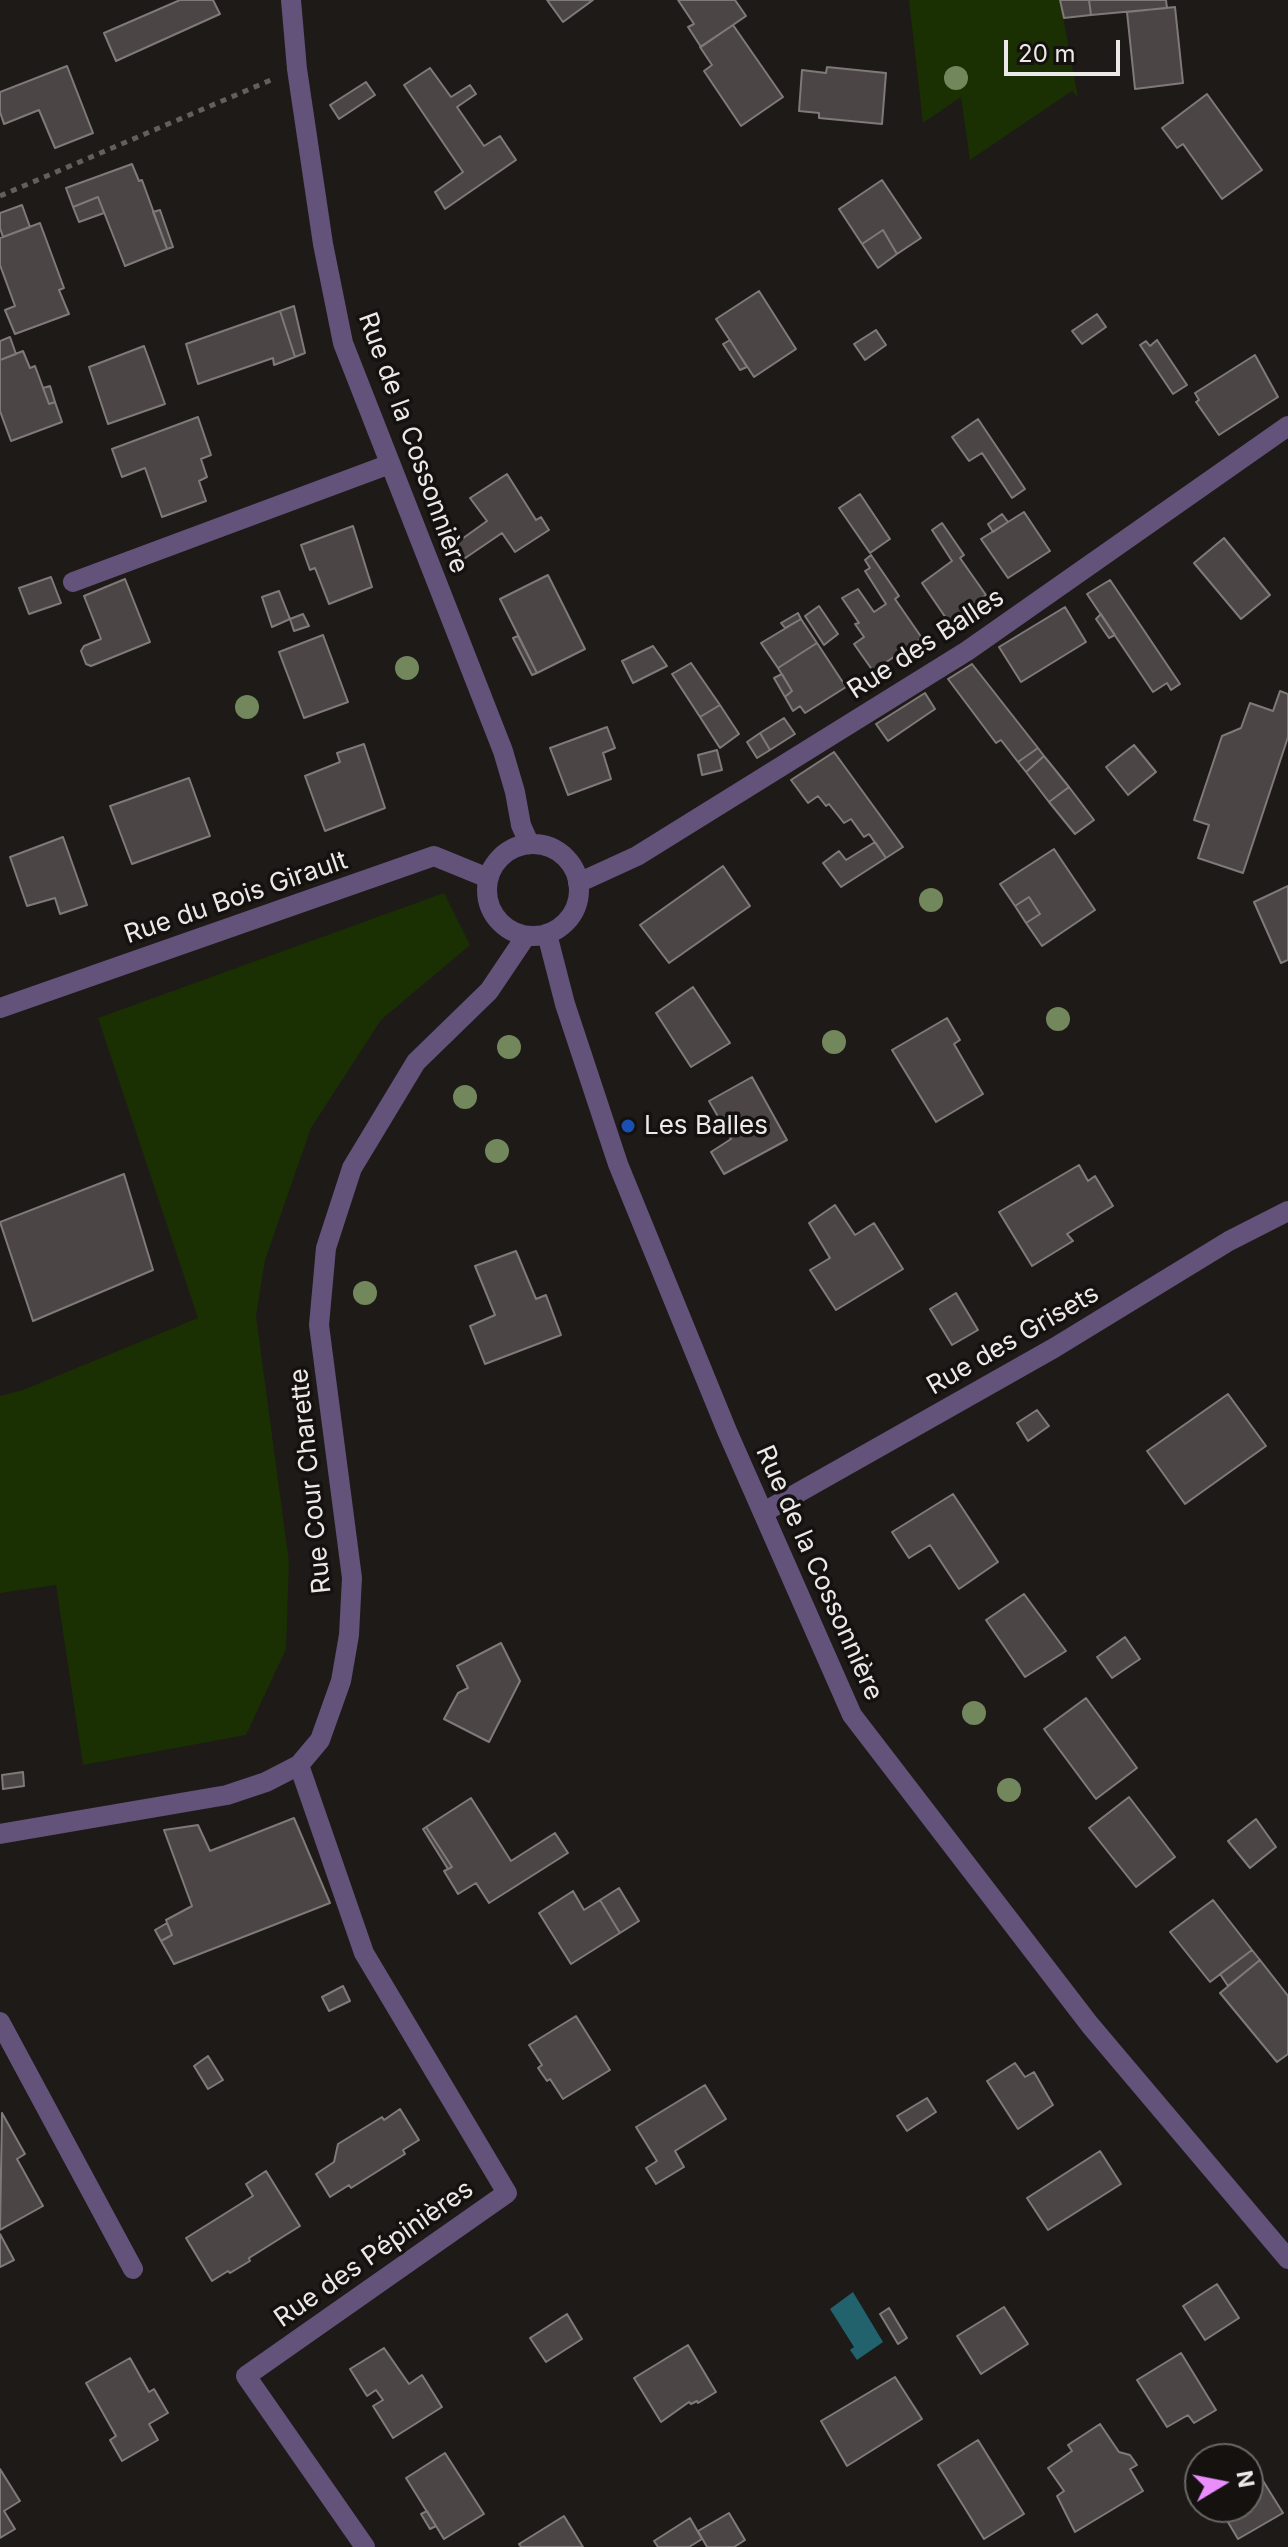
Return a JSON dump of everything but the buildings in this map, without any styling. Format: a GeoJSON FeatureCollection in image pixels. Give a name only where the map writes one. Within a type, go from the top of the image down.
{"type":"FeatureCollection","features":[{"type":"Feature","properties":{"kind":"street","name":"Rue de la Cossonnière"},"geometry":{"type":"LineString","coordinates":[[291,0],[297,69],[323,244],[343,343],[503,751],[521,825],[529,843]]}},
{"type":"Feature","properties":{"kind":"street","name":"Rue des Balles"},"geometry":{"type":"LineString","coordinates":[[578,883],[637,856],[967,651],[1288,426]]}},
{"type":"Feature","properties":{"kind":"street"},"geometry":{"type":"LineString","coordinates":[[73,582],[390,464]]}},
{"type":"Feature","properties":{"kind":"street"},"geometry":{"type":"LineString","coordinates":[[529,843],[556,850],[575,870],[578,883],[578,899],[572,914],[561,926],[547,934],[526,936],[511,930],[499,921],[487,893],[488,878],[503,854],[529,843]]}},
{"type":"Feature","properties":{"kind":"street","name":"Rue du Bois Girault"},"geometry":{"type":"LineString","coordinates":[[0,1008],[434,856],[488,878]]}},
{"type":"Feature","properties":{"kind":"street","name":"Rue de la Cossonnière"},"geometry":{"type":"LineString","coordinates":[[547,934],[565,1004],[618,1164],[727,1431],[852,1715],[1090,2025],[1288,2259]]}},
{"type":"Feature","properties":{"kind":"street","name":"Rue Cour Charette"},"geometry":{"type":"LineString","coordinates":[[0,1834],[227,1795],[266,1782],[299,1765],[320,1740],[341,1681],[349,1635],[352,1578],[319,1325],[326,1248],[352,1168],[416,1062],[489,991],[526,936]]}},
{"type":"Feature","properties":{"kind":"street","name":"Rue des Grisets"},"geometry":{"type":"LineString","coordinates":[[764,1512],[1054,1348],[1229,1241],[1288,1211]]}},
{"type":"Feature","properties":{"kind":"street","name":"Rue des Pépinières"},"geometry":{"type":"LineString","coordinates":[[299,1765],[364,1953],[507,2193],[246,2376],[365,2547]]}},
{"type":"Feature","properties":{"kind":"street"},"geometry":{"type":"LineString","coordinates":[[0,2022],[133,2269]]}},
{"type":"Feature","properties":{"kind":"path"},"geometry":{"type":"LineString","coordinates":[[0,196],[297,69]]}},
{"type":"Feature","properties":{"kind":"green space"},"geometry":{"type":"Polygon","coordinates":[[[909,0],[1060,0],[1078,98],[1072,91],[970,160],[961,97],[923,123],[909,0]]]}},
{"type":"Feature","properties":{"kind":"green space"},"geometry":{"type":"Polygon","coordinates":[[[444,893],[470,945],[381,1020],[311,1128],[265,1260],[256,1316],[289,1562],[286,1649],[246,1735],[83,1765],[56,1585],[0,1593],[0,1396],[23,1390],[198,1318],[98,1018],[444,893]]]}},
{"type":"Feature","properties":{"kind":"water"},"geometry":{"type":"Polygon","coordinates":[[[853,2292],[883,2342],[857,2360],[850,2350],[854,2347],[830,2309],[853,2292]]]}},
{"type":"Feature","properties":{"kind":"place","name":"Les Balles"},"geometry":{"type":"Point","coordinates":[628,1126]}}]}
